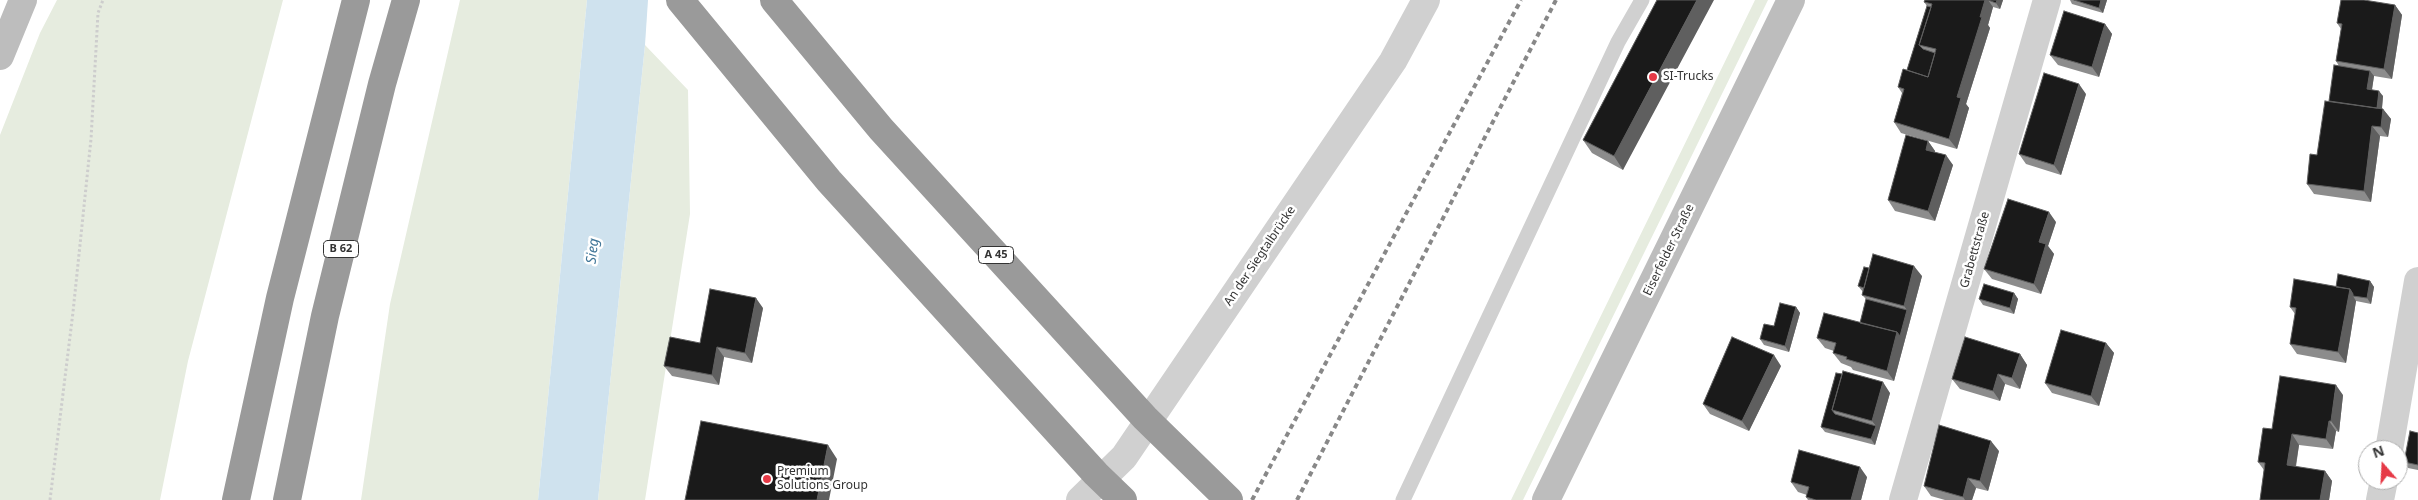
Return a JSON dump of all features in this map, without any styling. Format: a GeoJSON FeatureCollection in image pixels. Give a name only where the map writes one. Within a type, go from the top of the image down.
{"type":"FeatureCollection","features":[{"type":"Feature","properties":{"kind":"highway"},"geometry":{"type":"LineString","coordinates":[[236,500],[280,298],[356,0]]}},
{"type":"Feature","properties":{"kind":"highway","name":"B 62"},"geometry":{"type":"LineString","coordinates":[[287,500],[325,316],[382,84],[406,0]]}},
{"type":"Feature","properties":{"kind":"highway"},"geometry":{"type":"LineString","coordinates":[[680,0],[829,181],[1096,474],[1123,500]]}},
{"type":"Feature","properties":{"kind":"highway","name":"A 45"},"geometry":{"type":"LineString","coordinates":[[774,0],[880,129],[1145,418],[1229,500]]}},
{"type":"Feature","properties":{"kind":"main road"},"geometry":{"type":"LineString","coordinates":[[0,56],[24,0]]}},
{"type":"Feature","properties":{"kind":"main road","name":"Eiserfelder Straße"},"geometry":{"type":"LineString","coordinates":[[1546,500],[1791,0]]}},
{"type":"Feature","properties":{"kind":"street","name":"An der Siegtalbrücke"},"geometry":{"type":"LineString","coordinates":[[1080,500],[1124,457],[1393,61],[1426,0]]}},
{"type":"Feature","properties":{"kind":"street","name":"Grabettstraße"},"geometry":{"type":"LineString","coordinates":[[1903,500],[2047,0]]}},
{"type":"Feature","properties":{"kind":"street"},"geometry":{"type":"LineString","coordinates":[[2391,440],[2418,280]]}},
{"type":"Feature","properties":{"kind":"lane"},"geometry":{"type":"LineString","coordinates":[[1403,500],[1618,42],[1642,0]]}},
{"type":"Feature","properties":{"kind":"path"},"geometry":{"type":"LineString","coordinates":[[50,500],[73,312],[91,138],[98,13],[103,0]]}},
{"type":"Feature","properties":{"kind":"shaded area"},"geometry":{"type":"Polygon","coordinates":[[[57,0],[283,0],[188,361],[160,500],[0,500],[0,135],[40,33],[57,0]]]}},
{"type":"Feature","properties":{"kind":"shaded area"},"geometry":{"type":"Polygon","coordinates":[[[460,0],[587,0],[538,500],[361,500],[390,304],[460,0]]]}},
{"type":"Feature","properties":{"kind":"shaded area"},"geometry":{"type":"Polygon","coordinates":[[[1755,0],[1768,0],[1523,500],[1511,500],[1755,0]]]}},
{"type":"Feature","properties":{"kind":"shaded area"},"geometry":{"type":"Polygon","coordinates":[[[645,45],[688,90],[690,214],[645,500],[598,500],[645,45]]]}},
{"type":"Feature","properties":{"kind":"water","name":"Sieg"},"geometry":{"type":"Polygon","coordinates":[[[587,0],[648,0],[645,45],[598,500],[538,500],[587,0]]]}},
{"type":"Feature","properties":{"kind":"building"},"geometry":{"type":"Polygon","coordinates":[[[1657,0],[1697,0],[1614,156],[1583,140],[1657,0]]]}},
{"type":"Feature","properties":{"kind":"building"},"geometry":{"type":"Polygon","coordinates":[[[1925,0],[1985,0],[1980,17],[1982,17],[1957,97],[1961,98],[1949,139],[1894,122],[1904,89],[1898,87],[1903,69],[1928,77],[1936,49],[1919,45],[1932,4],[1924,2],[1925,0]]]}},
{"type":"Feature","properties":{"kind":"building"},"geometry":{"type":"Polygon","coordinates":[[[2074,0],[2101,0],[2099,8],[2074,0]]]}},
{"type":"Feature","properties":{"kind":"building"},"geometry":{"type":"Polygon","coordinates":[[[2341,0],[2364,0],[2395,5],[2384,69],[2336,61],[2342,24],[2337,23],[2341,0]]]}},
{"type":"Feature","properties":{"kind":"building"},"geometry":{"type":"Polygon","coordinates":[[[1927,6],[1931,7],[1919,45],[1923,49],[1935,53],[1928,77],[1907,70],[1927,6]]]}},
{"type":"Feature","properties":{"kind":"building"},"geometry":{"type":"Polygon","coordinates":[[[2064,11],[2105,24],[2092,67],[2050,55],[2064,11]]]}},
{"type":"Feature","properties":{"kind":"building"},"geometry":{"type":"Polygon","coordinates":[[[2334,65],[2370,71],[2367,89],[2379,91],[2377,108],[2329,101],[2334,65]]]}},
{"type":"Feature","properties":{"kind":"building"},"geometry":{"type":"Polygon","coordinates":[[[2044,73],[2079,84],[2054,165],[2019,154],[2044,73]]]}},
{"type":"Feature","properties":{"kind":"building"},"geometry":{"type":"Polygon","coordinates":[[[2325,101],[2383,109],[2381,127],[2372,126],[2364,191],[2307,184],[2310,154],[2317,155],[2325,101]]]}},
{"type":"Feature","properties":{"kind":"building"},"geometry":{"type":"Polygon","coordinates":[[[1906,135],[1928,141],[1926,150],[1946,155],[1928,211],[1888,200],[1906,135]]]}},
{"type":"Feature","properties":{"kind":"building"},"geometry":{"type":"Polygon","coordinates":[[[2008,199],[2049,212],[2039,242],[2046,244],[2034,284],[1984,269],[2008,199]]]}},
{"type":"Feature","properties":{"kind":"building"},"geometry":{"type":"Polygon","coordinates":[[[1873,254],[1914,266],[1904,306],[1862,295],[1873,254]]]}},
{"type":"Feature","properties":{"kind":"building"},"geometry":{"type":"Polygon","coordinates":[[[1864,267],[1869,268],[1864,288],[1858,286],[1864,267]]]}},
{"type":"Feature","properties":{"kind":"building"},"geometry":{"type":"Polygon","coordinates":[[[2338,274],[2370,281],[2367,298],[2353,296],[2350,289],[2336,287],[2338,274]]]}},
{"type":"Feature","properties":{"kind":"building"},"geometry":{"type":"Polygon","coordinates":[[[2294,279],[2350,289],[2338,352],[2290,344],[2296,308],[2290,307],[2294,279]]]}},
{"type":"Feature","properties":{"kind":"building"},"geometry":{"type":"Polygon","coordinates":[[[1984,284],[2014,293],[2010,308],[1979,299],[1984,284]]]}},
{"type":"Feature","properties":{"kind":"building"},"geometry":{"type":"Polygon","coordinates":[[[710,289],[756,298],[745,353],[717,347],[712,375],[664,366],[670,337],[700,343],[710,289]]]}},
{"type":"Feature","properties":{"kind":"building"},"geometry":{"type":"Polygon","coordinates":[[[1866,299],[1907,310],[1900,336],[1897,332],[1860,323],[1866,299]]]}},
{"type":"Feature","properties":{"kind":"building"},"geometry":{"type":"Polygon","coordinates":[[[1780,303],[1796,307],[1785,346],[1760,339],[1764,324],[1774,326],[1780,303]]]}},
{"type":"Feature","properties":{"kind":"building"},"geometry":{"type":"Polygon","coordinates":[[[1824,313],[1897,332],[1887,371],[1846,359],[1847,357],[1833,353],[1836,343],[1817,338],[1824,313]]]}},
{"type":"Feature","properties":{"kind":"building"},"geometry":{"type":"Polygon","coordinates":[[[2061,330],[2106,343],[2091,396],[2045,383],[2061,330]]]}},
{"type":"Feature","properties":{"kind":"building"},"geometry":{"type":"Polygon","coordinates":[[[1732,337],[1774,355],[1742,421],[1703,404],[1732,337]]]}},
{"type":"Feature","properties":{"kind":"building"},"geometry":{"type":"Polygon","coordinates":[[[1965,337],[2020,354],[2012,378],[1998,374],[1993,391],[1952,379],[1965,337]]]}},
{"type":"Feature","properties":{"kind":"building"},"geometry":{"type":"Polygon","coordinates":[[[1843,371],[1883,382],[1872,421],[1832,410],[1843,371]]]}},
{"type":"Feature","properties":{"kind":"building"},"geometry":{"type":"Polygon","coordinates":[[[1836,373],[1842,374],[1832,410],[1835,414],[1876,426],[1871,439],[1821,427],[1836,373]]]}},
{"type":"Feature","properties":{"kind":"building"},"geometry":{"type":"Polygon","coordinates":[[[2280,376],[2336,385],[2331,421],[2329,421],[2326,439],[2292,434],[2287,465],[2325,471],[2320,500],[2260,500],[2265,463],[2258,462],[2263,428],[2272,429],[2280,376]]]}},
{"type":"Feature","properties":{"kind":"building","name":"Premium Solutions Group"},"geometry":{"type":"Polygon","coordinates":[[[701,421],[828,445],[817,500],[685,500],[701,421]]]}},
{"type":"Feature","properties":{"kind":"building"},"geometry":{"type":"Polygon","coordinates":[[[1939,425],[1991,441],[1980,481],[1968,478],[1963,497],[1924,486],[1939,425]]]}},
{"type":"Feature","properties":{"kind":"building"},"geometry":{"type":"Polygon","coordinates":[[[2410,431],[2418,433],[2418,465],[2408,463],[2410,431]]]}},
{"type":"Feature","properties":{"kind":"building"},"geometry":{"type":"Polygon","coordinates":[[[1799,450],[1860,467],[1851,500],[1816,500],[1806,497],[1809,487],[1791,482],[1799,450]]]}},
{"type":"Feature","properties":{"kind":"railway"},"geometry":{"type":"LineString","coordinates":[[1252,500],[1521,0]]}},
{"type":"Feature","properties":{"kind":"railway"},"geometry":{"type":"LineString","coordinates":[[1297,500],[1556,0]]}},
{"type":"Feature","properties":{"kind":"place","name":"SI-Trucks"},"geometry":{"type":"Point","coordinates":[1653,77]}},
{"type":"Feature","properties":{"kind":"place","name":"Premium Solutions Group"},"geometry":{"type":"Point","coordinates":[767,479]}}]}
